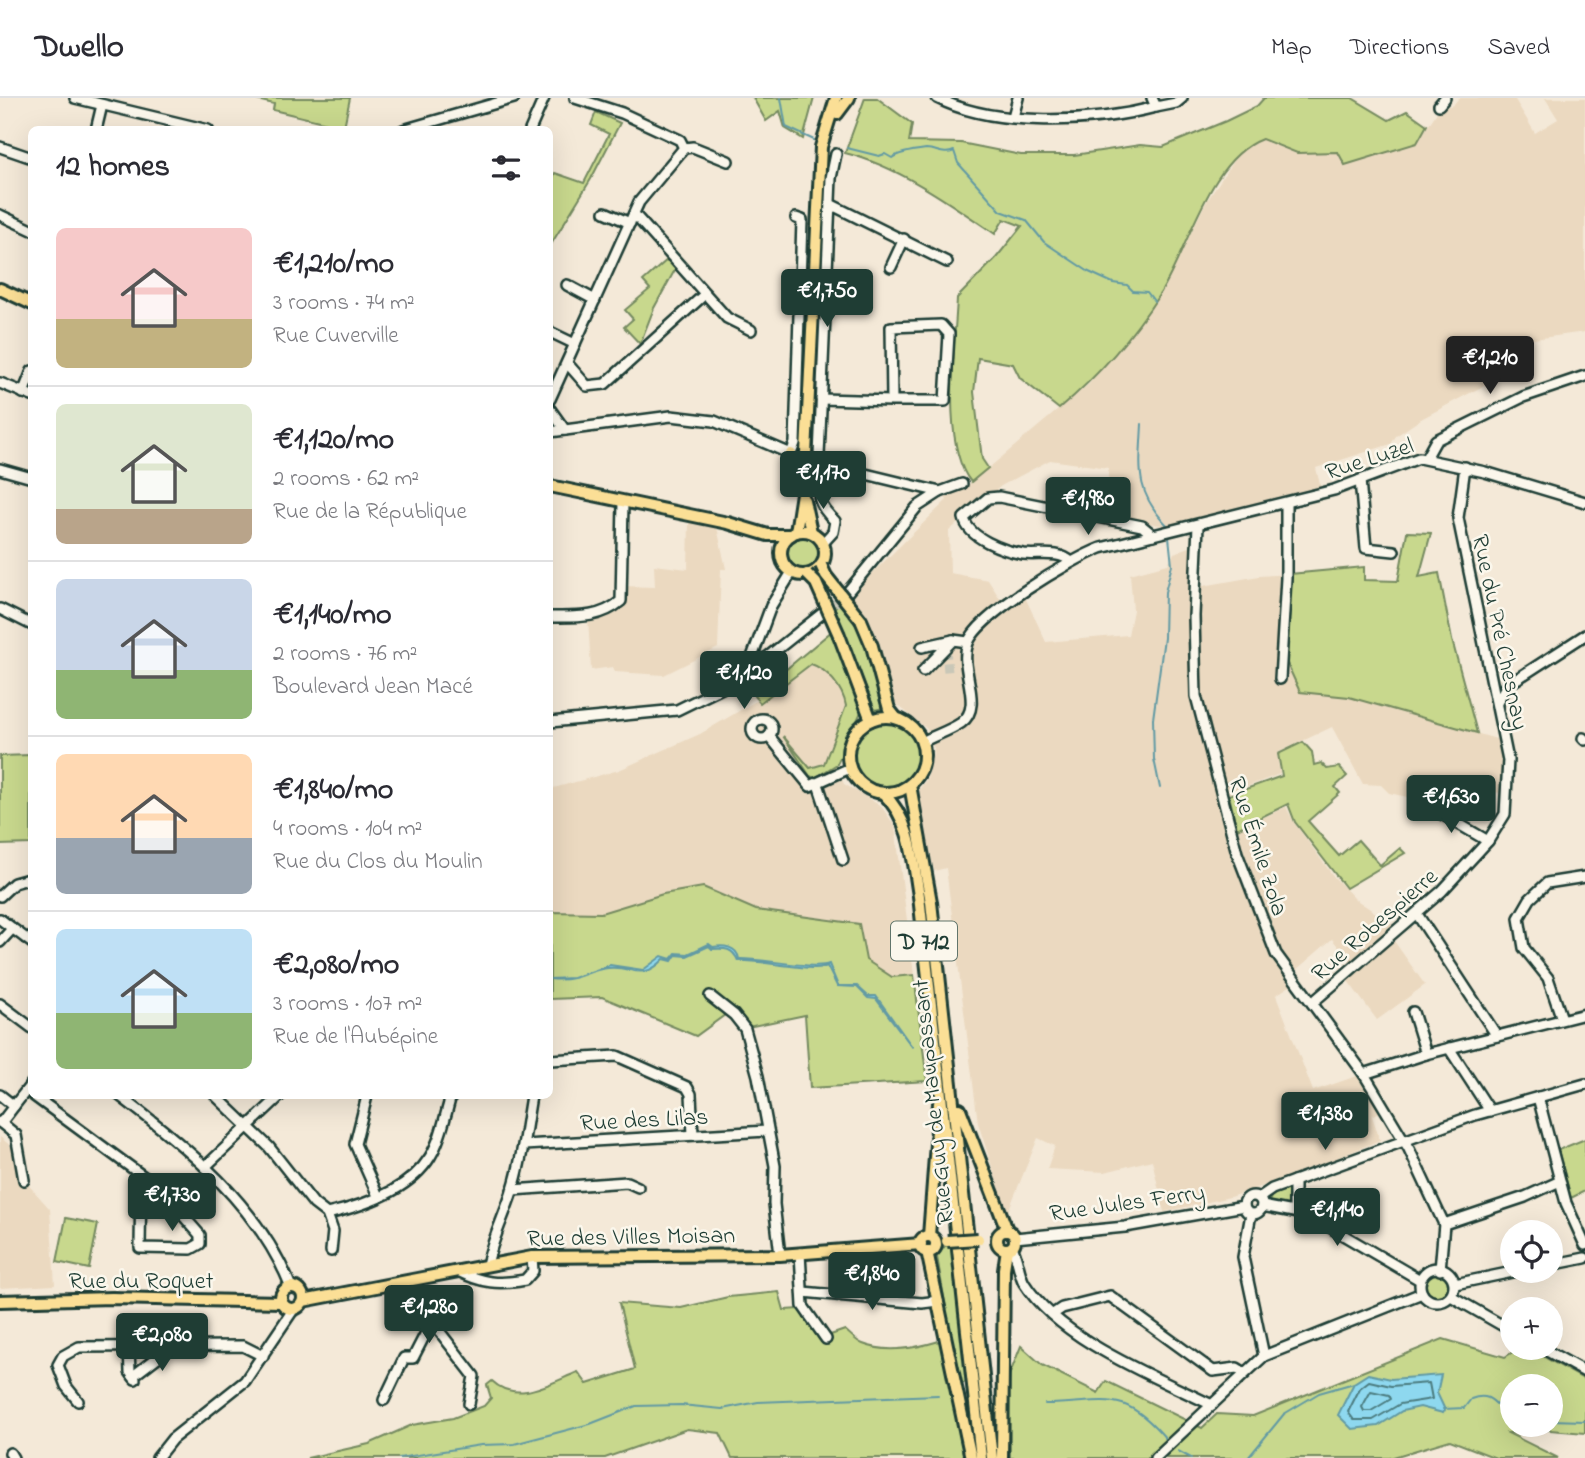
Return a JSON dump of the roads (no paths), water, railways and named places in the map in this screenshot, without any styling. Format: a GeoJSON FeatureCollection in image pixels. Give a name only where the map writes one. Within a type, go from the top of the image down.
{"type":"FeatureCollection","features":[{"type":"Feature","properties":{"kind":"main road"},"geometry":{"type":"LineString","coordinates":[[828,149],[836,98]]}},
{"type":"Feature","properties":{"kind":"main road"},"geometry":{"type":"LineString","coordinates":[[781,550],[793,533],[804,492],[819,169],[844,98]]}},
{"type":"Feature","properties":{"kind":"main road"},"geometry":{"type":"LineString","coordinates":[[837,114],[849,98]]}},
{"type":"Feature","properties":{"kind":"main road"},"geometry":{"type":"LineString","coordinates":[[0,289],[28,302]]}},
{"type":"Feature","properties":{"kind":"main road"},"geometry":{"type":"LineString","coordinates":[[791,454],[804,492],[811,532],[823,543],[825,554],[821,565],[807,574]]}},
{"type":"Feature","properties":{"kind":"main road"},"geometry":{"type":"LineString","coordinates":[[553,487],[728,523],[768,535],[811,532]]}},
{"type":"Feature","properties":{"kind":"main road"},"geometry":{"type":"LineString","coordinates":[[768,535],[781,550],[784,564],[792,572],[807,574],[816,583],[871,720]]}},
{"type":"Feature","properties":{"kind":"main road"},"geometry":{"type":"LineString","coordinates":[[821,565],[826,576],[861,620],[872,646],[889,709],[896,718],[907,723],[922,742],[923,766],[910,785],[883,793],[863,785],[850,768],[849,745],[861,726],[871,720],[896,718]]}},
{"type":"Feature","properties":{"kind":"main road","name":"Rue Guy de Maupassant"},"geometry":{"type":"LineString","coordinates":[[910,785],[931,902],[992,1458]]}},
{"type":"Feature","properties":{"kind":"main road","name":"Rue Guy de Maupassant"},"geometry":{"type":"LineString","coordinates":[[883,793],[901,815],[912,856],[942,1097],[981,1458]]}},
{"type":"Feature","properties":{"kind":"main road"},"geometry":{"type":"LineString","coordinates":[[948,1061],[962,1121],[1010,1241],[1004,1269],[1002,1458]]}},
{"type":"Feature","properties":{"kind":"main road"},"geometry":{"type":"LineString","coordinates":[[942,1097],[938,1106],[935,1132],[932,1243],[938,1301],[971,1458]]}},
{"type":"Feature","properties":{"kind":"main road","name":"Rue des Villes Moisan"},"geometry":{"type":"LineString","coordinates":[[303,1301],[532,1256],[780,1255],[978,1239],[997,1239],[999,1247],[1010,1241]]}},
{"type":"Feature","properties":{"kind":"main road"},"geometry":{"type":"LineString","coordinates":[[291,1287],[301,1291],[303,1301],[293,1310],[281,1302],[282,1292],[291,1287]]}},
{"type":"Feature","properties":{"kind":"main road","name":"Rue du Roquet"},"geometry":{"type":"LineString","coordinates":[[0,1301],[112,1298],[281,1302]]}},
{"type":"Feature","properties":{"kind":"street"},"geometry":{"type":"LineString","coordinates":[[75,98],[183,126]]}},
{"type":"Feature","properties":{"kind":"street"},"geometry":{"type":"LineString","coordinates":[[417,126],[514,98]]}},
{"type":"Feature","properties":{"kind":"street"},"geometry":{"type":"LineString","coordinates":[[532,126],[544,98]]}},
{"type":"Feature","properties":{"kind":"street"},"geometry":{"type":"LineString","coordinates":[[575,98],[622,113],[680,140],[684,148]]}},
{"type":"Feature","properties":{"kind":"street"},"geometry":{"type":"LineString","coordinates":[[937,98],[980,114],[1072,118],[1154,102],[1176,103],[1182,98]]}},
{"type":"Feature","properties":{"kind":"street"},"geometry":{"type":"LineString","coordinates":[[1013,117],[1018,98]]}},
{"type":"Feature","properties":{"kind":"street"},"geometry":{"type":"LineString","coordinates":[[97,126],[102,105]]}},
{"type":"Feature","properties":{"kind":"street"},"geometry":{"type":"LineString","coordinates":[[0,147],[28,157]]}},
{"type":"Feature","properties":{"kind":"street"},"geometry":{"type":"LineString","coordinates":[[553,393],[639,202],[684,148],[693,147],[728,161]]}},
{"type":"Feature","properties":{"kind":"street"},"geometry":{"type":"LineString","coordinates":[[823,543],[833,532],[835,520],[821,507],[818,495],[824,469],[819,456],[831,178],[828,149]]}},
{"type":"Feature","properties":{"kind":"street"},"geometry":{"type":"LineString","coordinates":[[830,204],[947,262]]}},
{"type":"Feature","properties":{"kind":"street"},"geometry":{"type":"LineString","coordinates":[[605,212],[632,218],[727,318],[751,330]]}},
{"type":"Feature","properties":{"kind":"street"},"geometry":{"type":"LineString","coordinates":[[0,215],[28,228]]}},
{"type":"Feature","properties":{"kind":"street"},"geometry":{"type":"LineString","coordinates":[[553,432],[670,416],[714,421],[791,454],[795,443],[802,220],[796,218]]}},
{"type":"Feature","properties":{"kind":"street"},"geometry":{"type":"LineString","coordinates":[[891,267],[904,239]]}},
{"type":"Feature","properties":{"kind":"street"},"geometry":{"type":"LineString","coordinates":[[567,285],[595,300]]}},
{"type":"Feature","properties":{"kind":"street"},"geometry":{"type":"LineString","coordinates":[[567,363],[587,386],[605,384],[705,294]]}},
{"type":"Feature","properties":{"kind":"street"},"geometry":{"type":"LineString","coordinates":[[821,399],[892,401],[945,401],[949,334],[947,329],[941,325],[891,327],[892,401]]}},
{"type":"Feature","properties":{"kind":"street"},"geometry":{"type":"LineString","coordinates":[[553,333],[575,344]]}},
{"type":"Feature","properties":{"kind":"street"},"geometry":{"type":"LineString","coordinates":[[1426,458],[1436,440],[1523,397],[1585,376]]}},
{"type":"Feature","properties":{"kind":"street"},"geometry":{"type":"LineString","coordinates":[[0,383],[27,394]]}},
{"type":"Feature","properties":{"kind":"street"},"geometry":{"type":"LineString","coordinates":[[553,413],[565,430]]}},
{"type":"Feature","properties":{"kind":"street","name":"Rue Luzel"},"geometry":{"type":"LineString","coordinates":[[968,642],[980,625],[1071,562],[1101,548],[1286,503],[1360,480],[1406,460],[1426,458],[1465,467],[1585,502]]}},
{"type":"Feature","properties":{"kind":"street","name":"Rue du Pré Chesnay"},"geometry":{"type":"LineString","coordinates":[[1465,467],[1458,518],[1507,760],[1509,787],[1505,814],[1488,841]]}},
{"type":"Feature","properties":{"kind":"street"},"geometry":{"type":"LineString","coordinates":[[0,469],[28,477]]}},
{"type":"Feature","properties":{"kind":"street"},"geometry":{"type":"LineString","coordinates":[[824,469],[845,469],[940,492]]}},
{"type":"Feature","properties":{"kind":"street"},"geometry":{"type":"LineString","coordinates":[[1360,480],[1366,548],[1394,551]]}},
{"type":"Feature","properties":{"kind":"street"},"geometry":{"type":"LineString","coordinates":[[845,595],[917,507],[940,492],[962,484]]}},
{"type":"Feature","properties":{"kind":"street"},"geometry":{"type":"LineString","coordinates":[[1071,562],[1059,556],[1022,554],[1001,548],[974,534],[964,518],[988,498],[999,497],[1142,526],[1153,535]]}},
{"type":"Feature","properties":{"kind":"street"},"geometry":{"type":"LineString","coordinates":[[553,617],[588,617],[611,610],[621,601],[622,502]]}},
{"type":"Feature","properties":{"kind":"street"},"geometry":{"type":"LineString","coordinates":[[1280,678],[1286,503]]}},
{"type":"Feature","properties":{"kind":"street","name":"Rue Émile Zola"},"geometry":{"type":"LineString","coordinates":[[1198,525],[1194,616],[1196,696],[1237,853],[1276,954],[1364,1073],[1404,1140],[1444,1224]]}},
{"type":"Feature","properties":{"kind":"street"},"geometry":{"type":"LineString","coordinates":[[553,722],[677,710],[724,687],[748,668],[771,606],[792,572]]}},
{"type":"Feature","properties":{"kind":"street"},"geometry":{"type":"LineString","coordinates":[[0,610],[28,623]]}},
{"type":"Feature","properties":{"kind":"street"},"geometry":{"type":"LineString","coordinates":[[753,658],[765,659],[824,612]]}},
{"type":"Feature","properties":{"kind":"street"},"geometry":{"type":"LineString","coordinates":[[1496,706],[1506,686],[1585,635]]}},
{"type":"Feature","properties":{"kind":"street"},"geometry":{"type":"LineString","coordinates":[[923,671],[953,640]]}},
{"type":"Feature","properties":{"kind":"street"},"geometry":{"type":"LineString","coordinates":[[922,647],[953,640],[968,642],[963,666],[972,697],[969,714],[960,724],[922,742]]}},
{"type":"Feature","properties":{"kind":"street"},"geometry":{"type":"LineString","coordinates":[[769,736],[810,786],[850,768]]}},
{"type":"Feature","properties":{"kind":"street"},"geometry":{"type":"LineString","coordinates":[[818,784],[843,860]]}},
{"type":"Feature","properties":{"kind":"street"},"geometry":{"type":"LineString","coordinates":[[1426,805],[1488,841]]}},
{"type":"Feature","properties":{"kind":"street","name":"Rue Robespierre"},"geometry":{"type":"LineString","coordinates":[[1312,1003],[1442,891],[1488,841]]}},
{"type":"Feature","properties":{"kind":"street"},"geometry":{"type":"LineString","coordinates":[[1562,1019],[1548,978],[1524,948],[1519,918],[1530,899],[1546,883],[1585,877]]}},
{"type":"Feature","properties":{"kind":"street"},"geometry":{"type":"LineString","coordinates":[[0,896],[14,883],[28,879]]}},
{"type":"Feature","properties":{"kind":"street"},"geometry":{"type":"LineString","coordinates":[[1417,914],[1497,1036]]}},
{"type":"Feature","properties":{"kind":"street"},"geometry":{"type":"LineString","coordinates":[[0,919],[28,940]]}},
{"type":"Feature","properties":{"kind":"street"},"geometry":{"type":"LineString","coordinates":[[0,942],[12,929]]}},
{"type":"Feature","properties":{"kind":"street"},"geometry":{"type":"LineString","coordinates":[[710,996],[734,1015],[745,1029],[758,1076],[766,1131],[775,1166],[774,1204],[780,1255]]}},
{"type":"Feature","properties":{"kind":"street"},"geometry":{"type":"LineString","coordinates":[[0,1004],[28,1025]]}},
{"type":"Feature","properties":{"kind":"street"},"geometry":{"type":"LineString","coordinates":[[1413,1012],[1426,1054]]}},
{"type":"Feature","properties":{"kind":"street"},"geometry":{"type":"LineString","coordinates":[[1364,1073],[1426,1054],[1585,1014]]}},
{"type":"Feature","properties":{"kind":"street"},"geometry":{"type":"LineString","coordinates":[[1450,1048],[1489,1111]]}},
{"type":"Feature","properties":{"kind":"street"},"geometry":{"type":"LineString","coordinates":[[553,1060],[617,1056],[687,1087],[691,1094],[693,1135]]}},
{"type":"Feature","properties":{"kind":"street","name":"Rue Jules Ferry"},"geometry":{"type":"LineString","coordinates":[[1251,1214],[1259,1211],[1260,1202],[1272,1189],[1489,1111],[1585,1084]]}},
{"type":"Feature","properties":{"kind":"street"},"geometry":{"type":"LineString","coordinates":[[24,1180],[16,1135],[0,1122],[28,1093]]}},
{"type":"Feature","properties":{"kind":"street"},"geometry":{"type":"LineString","coordinates":[[0,1095],[14,1106]]}},
{"type":"Feature","properties":{"kind":"street"},"geometry":{"type":"LineString","coordinates":[[1538,1097],[1560,1181],[1585,1245]]}},
{"type":"Feature","properties":{"kind":"street"},"geometry":{"type":"LineString","coordinates":[[43,1099],[141,1175],[177,1208],[200,1235],[200,1244],[191,1249],[140,1248],[141,1175]]}},
{"type":"Feature","properties":{"kind":"street"},"geometry":{"type":"LineString","coordinates":[[124,1099],[182,1143],[240,1205],[270,1245],[291,1287]]}},
{"type":"Feature","properties":{"kind":"street"},"geometry":{"type":"LineString","coordinates":[[219,1099],[248,1125],[314,1204],[327,1214],[333,1231],[331,1251]]}},
{"type":"Feature","properties":{"kind":"street"},"geometry":{"type":"LineString","coordinates":[[205,1167],[277,1099]]}},
{"type":"Feature","properties":{"kind":"street"},"geometry":{"type":"LineString","coordinates":[[366,1099],[355,1144],[378,1196]]}},
{"type":"Feature","properties":{"kind":"street"},"geometry":{"type":"LineString","coordinates":[[327,1214],[397,1189],[430,1158],[450,1099]]}},
{"type":"Feature","properties":{"kind":"street"},"geometry":{"type":"LineString","coordinates":[[487,1265],[524,1145],[531,1099]]}},
{"type":"Feature","properties":{"kind":"street","name":"Rue des Lilas"},"geometry":{"type":"LineString","coordinates":[[524,1145],[766,1131]]}},
{"type":"Feature","properties":{"kind":"street"},"geometry":{"type":"LineString","coordinates":[[1294,1181],[1294,1210]]}},
{"type":"Feature","properties":{"kind":"street"},"geometry":{"type":"LineString","coordinates":[[1440,1270],[1444,1224],[1525,1197],[1560,1181]]}},
{"type":"Feature","properties":{"kind":"street"},"geometry":{"type":"LineString","coordinates":[[512,1190],[627,1182],[638,1187]]}},
{"type":"Feature","properties":{"kind":"street","name":"Rue Jules Ferry"},"geometry":{"type":"LineString","coordinates":[[1010,1241],[1125,1227],[1244,1206],[1250,1196],[1260,1202]]}},
{"type":"Feature","properties":{"kind":"street"},"geometry":{"type":"LineString","coordinates":[[1260,1202],[1309,1215],[1420,1280]]}},
{"type":"Feature","properties":{"kind":"street"},"geometry":{"type":"LineString","coordinates":[[1244,1206],[1251,1214],[1243,1257],[1264,1356]]}},
{"type":"Feature","properties":{"kind":"street"},"geometry":{"type":"LineString","coordinates":[[1010,1241],[1024,1282],[1053,1314],[1105,1351],[1212,1405]]}},
{"type":"Feature","properties":{"kind":"street"},"geometry":{"type":"LineString","coordinates":[[800,1253],[803,1306],[826,1339]]}},
{"type":"Feature","properties":{"kind":"street"},"geometry":{"type":"LineString","coordinates":[[457,1271],[482,1283],[501,1285],[525,1280],[533,1271],[532,1256]]}},
{"type":"Feature","properties":{"kind":"street"},"geometry":{"type":"LineString","coordinates":[[1563,1262],[1585,1258]]}},
{"type":"Feature","properties":{"kind":"street"},"geometry":{"type":"LineString","coordinates":[[1422,1293],[1420,1280],[1426,1272],[1440,1270],[1448,1273],[1455,1284]]}},
{"type":"Feature","properties":{"kind":"street"},"geometry":{"type":"LineString","coordinates":[[1455,1284],[1500,1275]]}},
{"type":"Feature","properties":{"kind":"street"},"geometry":{"type":"LineString","coordinates":[[402,1283],[474,1376],[469,1405]]}},
{"type":"Feature","properties":{"kind":"street"},"geometry":{"type":"LineString","coordinates":[[1451,1296],[1455,1284]]}},
{"type":"Feature","properties":{"kind":"street"},"geometry":{"type":"LineString","coordinates":[[803,1292],[922,1304],[938,1301]]}},
{"type":"Feature","properties":{"kind":"street"},"geometry":{"type":"LineString","coordinates":[[1154,1458],[1264,1356],[1422,1293]]}},
{"type":"Feature","properties":{"kind":"street"},"geometry":{"type":"LineString","coordinates":[[1422,1293],[1432,1299],[1451,1296],[1500,1324]]}},
{"type":"Feature","properties":{"kind":"street"},"geometry":{"type":"LineString","coordinates":[[1053,1314],[1062,1308],[1110,1296],[1213,1370],[1237,1368],[1245,1373]]}},
{"type":"Feature","properties":{"kind":"street"},"geometry":{"type":"LineString","coordinates":[[157,1458],[172,1439],[236,1390],[263,1356],[293,1310]]}},
{"type":"Feature","properties":{"kind":"street"},"geometry":{"type":"LineString","coordinates":[[384,1400],[404,1359],[413,1358],[431,1323]]}},
{"type":"Feature","properties":{"kind":"street"},"geometry":{"type":"LineString","coordinates":[[129,1347],[134,1378],[172,1346]]}},
{"type":"Feature","properties":{"kind":"street"},"geometry":{"type":"LineString","coordinates":[[78,1401],[60,1374],[58,1365],[64,1356],[79,1347],[243,1346],[263,1356]]}},
{"type":"Feature","properties":{"kind":"street"},"geometry":{"type":"LineString","coordinates":[[1563,1360],[1585,1372]]}},
{"type":"Feature","properties":{"kind":"water"},"geometry":{"type":"Polygon","coordinates":[[[709,944],[713,947],[725,946],[733,949],[739,959],[812,966],[829,964],[838,986],[857,986],[868,996],[876,996],[913,1048],[876,999],[868,998],[857,987],[837,986],[827,966],[811,968],[738,961],[731,951],[712,949],[709,946],[687,956],[676,955],[672,961],[664,959],[643,972],[608,968],[575,978],[553,979],[573,978],[610,965],[643,970],[662,956],[671,959],[676,953],[688,954],[709,944]]]}},
{"type":"Feature","properties":{"kind":"water"},"geometry":{"type":"Polygon","coordinates":[[[1368,1374],[1391,1379],[1441,1375],[1437,1393],[1445,1410],[1443,1413],[1420,1407],[1402,1411],[1378,1426],[1352,1429],[1338,1415],[1354,1383],[1368,1374]]]}},
{"type":"Feature","properties":{"kind":"waterway"},"geometry":{"type":"LineString","coordinates":[[781,98],[786,127],[814,140]]}},
{"type":"Feature","properties":{"kind":"waterway"},"geometry":{"type":"LineString","coordinates":[[847,148],[879,156],[885,154],[892,158],[926,149],[943,153],[954,151],[958,163],[1001,211],[1026,220],[1044,242],[1089,272],[1113,283],[1127,285],[1133,291],[1147,292],[1154,301]]}},
{"type":"Feature","properties":{"kind":"waterway"},"geometry":{"type":"LineString","coordinates":[[1142,424],[1141,478],[1149,501],[1167,525]]}},
{"type":"Feature","properties":{"kind":"waterway"},"geometry":{"type":"LineString","coordinates":[[1160,788],[1154,759],[1153,719],[1164,638],[1165,592],[1172,565],[1169,537]]}},
{"type":"Feature","properties":{"kind":"waterway"},"geometry":{"type":"LineString","coordinates":[[1248,1458],[1284,1414],[1319,1393],[1354,1383]]}},
{"type":"Feature","properties":{"kind":"waterway"},"geometry":{"type":"LineString","coordinates":[[399,1458],[481,1445],[514,1444],[590,1424],[636,1406],[681,1405],[722,1409],[758,1402],[938,1395]]}},
{"type":"Feature","properties":{"kind":"waterway"},"geometry":{"type":"LineString","coordinates":[[1443,1409],[1464,1408],[1471,1399],[1479,1397],[1490,1399],[1500,1408]]}},
{"type":"Feature","properties":{"kind":"waterway"},"geometry":{"type":"LineString","coordinates":[[1045,1404],[1099,1401],[1125,1405],[1138,1412],[1167,1440]]}},
{"type":"Feature","properties":{"kind":"waterway"},"geometry":{"type":"LineString","coordinates":[[1563,1420],[1585,1421]]}},
{"type":"Feature","properties":{"kind":"waterway"},"geometry":{"type":"LineString","coordinates":[[1178,1451],[1191,1458]]}},
{"type":"Feature","properties":{"kind":"tunnel"},"geometry":{"type":"LineString","coordinates":[[824,612],[845,595]]}},
{"type":"Feature","properties":{"kind":"tunnel"},"geometry":{"type":"LineString","coordinates":[[946,649],[948,672]]}}]}
